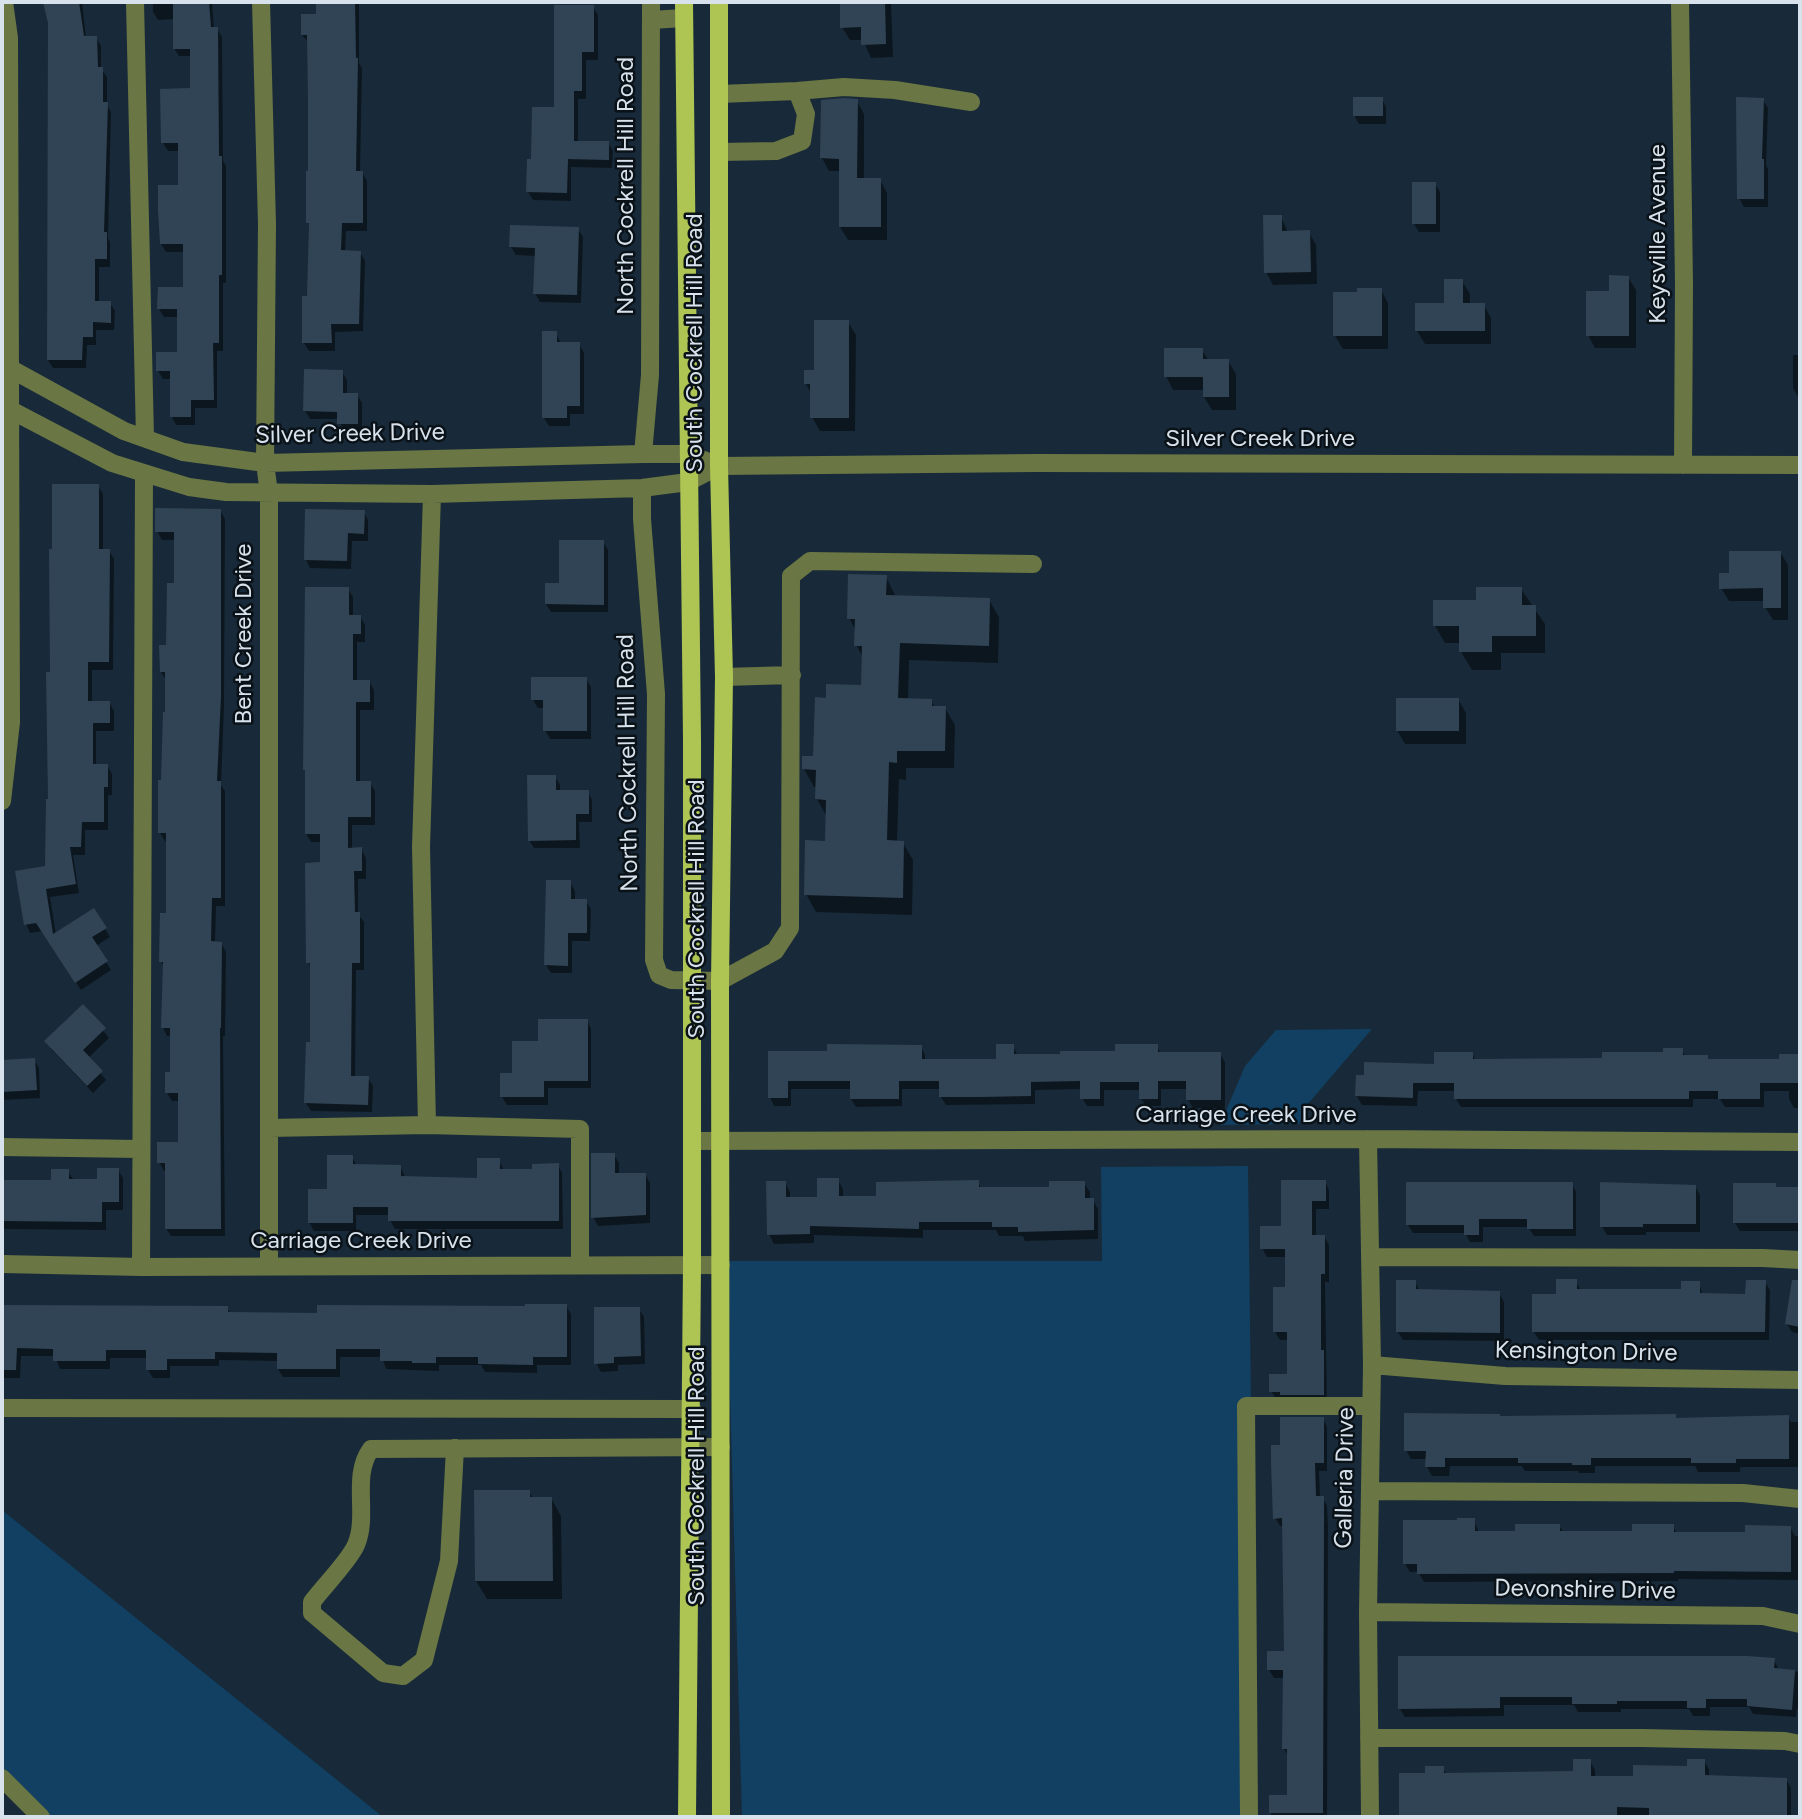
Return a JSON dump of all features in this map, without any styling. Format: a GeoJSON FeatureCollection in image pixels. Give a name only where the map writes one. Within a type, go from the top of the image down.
{"type":"FeatureCollection","features":[{"type":"Feature","properties":{"kind":"main road","name":"South Cockrell Hill Road"},"geometry":{"type":"LineString","coordinates":[[719,2],[719,466],[724,677],[720,981],[721,1817]]}},
{"type":"Feature","properties":{"kind":"main road","name":"South Cockrell Hill Road"},"geometry":{"type":"LineString","coordinates":[[684,10],[692,981],[692,1409],[687,1817]]}},
{"type":"Feature","properties":{"kind":"street"},"geometry":{"type":"LineString","coordinates":[[2,800],[11,722],[5,366],[9,38],[4,2]]}},
{"type":"Feature","properties":{"kind":"street"},"geometry":{"type":"LineString","coordinates":[[135,2],[145,438]]}},
{"type":"Feature","properties":{"kind":"street","name":"Bent Creek Drive"},"geometry":{"type":"LineString","coordinates":[[261,2],[267,224],[265,463],[269,493],[269,1266]]}},
{"type":"Feature","properties":{"kind":"street","name":"Keysville Avenue"},"geometry":{"type":"LineString","coordinates":[[1680,2],[1684,285],[1683,465]]}},
{"type":"Feature","properties":{"kind":"street"},"geometry":{"type":"LineString","coordinates":[[651,11],[684,10]]}},
{"type":"Feature","properties":{"kind":"street","name":"North Cockrell Hill Road"},"geometry":{"type":"LineString","coordinates":[[643,454],[650,375],[651,11]]}},
{"type":"Feature","properties":{"kind":"street"},"geometry":{"type":"LineString","coordinates":[[719,94],[857,87],[971,102]]}},
{"type":"Feature","properties":{"kind":"street"},"geometry":{"type":"LineString","coordinates":[[719,152],[776,151],[802,141],[806,114],[797,91]]}},
{"type":"Feature","properties":{"kind":"street","name":"Silver Creek Drive"},"geometry":{"type":"LineString","coordinates":[[5,366],[124,431],[183,452],[265,463],[688,454],[719,466],[1036,463],[1800,465]]}},
{"type":"Feature","properties":{"kind":"street","name":"Silver Creek Drive"},"geometry":{"type":"LineString","coordinates":[[6,408],[112,463],[189,487],[226,492],[432,494],[642,488],[688,482],[719,466]]}},
{"type":"Feature","properties":{"kind":"street"},"geometry":{"type":"LineString","coordinates":[[141,1267],[144,474]]}},
{"type":"Feature","properties":{"kind":"street","name":"North Cockrell Hill Road"},"geometry":{"type":"LineString","coordinates":[[642,488],[642,519],[656,694],[653,960],[659,975],[671,980],[720,981]]}},
{"type":"Feature","properties":{"kind":"street"},"geometry":{"type":"LineString","coordinates":[[427,1125],[421,848],[432,494]]}},
{"type":"Feature","properties":{"kind":"street"},"geometry":{"type":"LineString","coordinates":[[720,981],[775,951],[790,928],[791,576],[810,561],[1033,564]]}},
{"type":"Feature","properties":{"kind":"street"},"geometry":{"type":"LineString","coordinates":[[724,677],[792,675]]}},
{"type":"Feature","properties":{"kind":"street"},"geometry":{"type":"LineString","coordinates":[[269,1128],[427,1125],[580,1129],[580,1265]]}},
{"type":"Feature","properties":{"kind":"street","name":"Carriage Creek Drive"},"geometry":{"type":"LineString","coordinates":[[692,1141],[1368,1139],[1800,1142]]}},
{"type":"Feature","properties":{"kind":"street","name":"Galleria Drive"},"geometry":{"type":"LineString","coordinates":[[1368,1139],[1372,1365],[1368,1612],[1370,1817]]}},
{"type":"Feature","properties":{"kind":"street"},"geometry":{"type":"LineString","coordinates":[[2,1147],[140,1149]]}},
{"type":"Feature","properties":{"kind":"street"},"geometry":{"type":"LineString","coordinates":[[1370,1257],[1763,1258],[1800,1261]]}},
{"type":"Feature","properties":{"kind":"street","name":"Carriage Creek Drive"},"geometry":{"type":"LineString","coordinates":[[2,1264],[141,1267],[721,1265]]}},
{"type":"Feature","properties":{"kind":"street","name":"Kensington Drive"},"geometry":{"type":"LineString","coordinates":[[1372,1365],[1505,1376],[1800,1380]]}},
{"type":"Feature","properties":{"kind":"street"},"geometry":{"type":"LineString","coordinates":[[1250,1817],[1247,1406],[1371,1406]]}},
{"type":"Feature","properties":{"kind":"street"},"geometry":{"type":"LineString","coordinates":[[2,1408],[692,1409]]}},
{"type":"Feature","properties":{"kind":"street"},"geometry":{"type":"LineString","coordinates":[[455,1448],[449,1561],[424,1660],[403,1675],[383,1673],[312,1613],[312,1602],[355,1547],[360,1530],[363,1460],[371,1449],[455,1448],[691,1448],[721,1447]]}},
{"type":"Feature","properties":{"kind":"street"},"geometry":{"type":"LineString","coordinates":[[1370,1491],[1744,1493],[1800,1499]]}},
{"type":"Feature","properties":{"kind":"street","name":"Devonshire Drive"},"geometry":{"type":"LineString","coordinates":[[1368,1612],[1763,1616],[1800,1624]]}},
{"type":"Feature","properties":{"kind":"street"},"geometry":{"type":"LineString","coordinates":[[1369,1738],[1655,1738],[1785,1741],[1800,1744]]}},
{"type":"Feature","properties":{"kind":"street"},"geometry":{"type":"LineString","coordinates":[[2,1778],[41,1817]]}},
{"type":"Feature","properties":{"kind":"shaded area"},"geometry":{"type":"Polygon","coordinates":[[[1372,1029],[1307,1105],[1299,1124],[1220,1125],[1245,1066],[1276,1030],[1372,1029]]]}},
{"type":"Feature","properties":{"kind":"shaded area"},"geometry":{"type":"Polygon","coordinates":[[[1248,1166],[1251,1402],[1242,1817],[742,1817],[729,1261],[1102,1261],[1101,1167],[1248,1166]]]}},
{"type":"Feature","properties":{"kind":"shaded area"},"geometry":{"type":"Polygon","coordinates":[[[2,1510],[383,1817],[41,1817],[2,1786],[2,1510]]]}},
{"type":"Feature","properties":{"kind":"building"},"geometry":{"type":"Polygon","coordinates":[[[43,2],[79,2],[84,36],[97,36],[98,67],[103,67],[103,102],[108,102],[104,232],[107,232],[107,259],[95,259],[95,301],[111,301],[111,323],[93,322],[93,337],[83,337],[82,360],[47,360],[48,23],[43,2]]]}},
{"type":"Feature","properties":{"kind":"building"},"geometry":{"type":"Polygon","coordinates":[[[173,2],[209,2],[211,27],[218,27],[219,156],[222,156],[219,343],[213,343],[214,400],[191,400],[191,417],[170,417],[170,371],[156,371],[156,352],[177,352],[177,309],[157,309],[158,287],[183,287],[183,244],[160,244],[158,210],[158,185],[178,185],[178,143],[161,143],[160,89],[190,88],[190,49],[173,49],[173,2]]]}},
{"type":"Feature","properties":{"kind":"building"},"geometry":{"type":"Polygon","coordinates":[[[316,2],[355,2],[358,58],[356,171],[363,171],[363,223],[342,223],[341,250],[361,251],[359,324],[331,324],[332,343],[302,343],[302,296],[307,296],[309,223],[306,223],[307,35],[301,35],[301,14],[316,14],[316,2]]]}},
{"type":"Feature","properties":{"kind":"building"},"geometry":{"type":"Polygon","coordinates":[[[840,2],[885,2],[886,44],[861,45],[861,27],[840,28],[840,2]]]}},
{"type":"Feature","properties":{"kind":"building"},"geometry":{"type":"Polygon","coordinates":[[[554,5],[594,5],[594,52],[582,52],[582,91],[574,91],[574,141],[609,141],[609,160],[568,159],[567,193],[526,192],[527,159],[531,159],[532,107],[554,107],[554,5]]]}},
{"type":"Feature","properties":{"kind":"building"},"geometry":{"type":"Polygon","coordinates":[[[1353,97],[1383,97],[1383,116],[1353,116],[1353,97]]]}},
{"type":"Feature","properties":{"kind":"building"},"geometry":{"type":"Polygon","coordinates":[[[1736,97],[1764,98],[1764,199],[1737,199],[1736,97]]]}},
{"type":"Feature","properties":{"kind":"building"},"geometry":{"type":"Polygon","coordinates":[[[858,99],[857,178],[881,178],[881,227],[839,227],[839,159],[820,158],[821,100],[858,99]]]}},
{"type":"Feature","properties":{"kind":"building"},"geometry":{"type":"Polygon","coordinates":[[[1412,182],[1436,182],[1436,224],[1412,224],[1412,182]]]}},
{"type":"Feature","properties":{"kind":"building"},"geometry":{"type":"Polygon","coordinates":[[[1263,215],[1282,215],[1282,231],[1310,230],[1311,272],[1264,273],[1263,215]]]}},
{"type":"Feature","properties":{"kind":"building"},"geometry":{"type":"Polygon","coordinates":[[[510,225],[579,227],[577,295],[533,294],[535,248],[509,247],[510,225]]]}},
{"type":"Feature","properties":{"kind":"building"},"geometry":{"type":"Polygon","coordinates":[[[1609,275],[1629,276],[1629,336],[1586,336],[1586,291],[1609,291],[1609,275]]]}},
{"type":"Feature","properties":{"kind":"building"},"geometry":{"type":"Polygon","coordinates":[[[1444,279],[1463,279],[1463,303],[1485,303],[1485,331],[1415,331],[1415,303],[1444,303],[1444,279]]]}},
{"type":"Feature","properties":{"kind":"building"},"geometry":{"type":"Polygon","coordinates":[[[1357,288],[1382,288],[1382,336],[1333,336],[1333,292],[1357,292],[1357,288]]]}},
{"type":"Feature","properties":{"kind":"building"},"geometry":{"type":"Polygon","coordinates":[[[814,320],[849,320],[849,418],[810,418],[810,384],[804,384],[804,370],[814,370],[814,320]]]}},
{"type":"Feature","properties":{"kind":"building"},"geometry":{"type":"Polygon","coordinates":[[[542,331],[557,331],[557,342],[580,342],[580,406],[567,406],[567,418],[542,418],[542,331]]]}},
{"type":"Feature","properties":{"kind":"building"},"geometry":{"type":"Polygon","coordinates":[[[1164,348],[1203,348],[1203,359],[1229,359],[1229,397],[1203,397],[1203,377],[1164,377],[1164,348]]]}},
{"type":"Feature","properties":{"kind":"building"},"geometry":{"type":"Polygon","coordinates":[[[304,369],[343,370],[343,393],[358,393],[358,424],[337,424],[337,412],[303,411],[304,369]]]}},
{"type":"Feature","properties":{"kind":"building"},"geometry":{"type":"Polygon","coordinates":[[[52,484],[99,484],[99,549],[110,549],[109,662],[88,662],[88,701],[110,701],[110,723],[93,723],[93,764],[108,764],[108,787],[104,787],[104,822],[82,822],[81,847],[70,847],[76,884],[46,889],[53,934],[94,908],[107,928],[92,937],[108,961],[75,983],[36,923],[24,925],[15,871],[45,866],[48,799],[46,672],[50,672],[49,549],[52,549],[52,484]]]}},
{"type":"Feature","properties":{"kind":"building"},"geometry":{"type":"Polygon","coordinates":[[[155,508],[221,509],[221,696],[217,781],[221,781],[221,898],[212,898],[211,941],[222,942],[221,1229],[165,1229],[165,1163],[157,1163],[157,1142],[178,1142],[178,1093],[165,1093],[165,1072],[170,1072],[170,1028],[161,1028],[163,962],[159,962],[160,913],[166,913],[166,833],[158,833],[158,780],[161,780],[165,712],[165,672],[160,672],[159,645],[166,645],[167,583],[174,583],[174,532],[155,532],[155,508]]]}},
{"type":"Feature","properties":{"kind":"building"},"geometry":{"type":"Polygon","coordinates":[[[305,509],[365,510],[364,534],[348,533],[347,561],[304,560],[305,509]]]}},
{"type":"Feature","properties":{"kind":"building"},"geometry":{"type":"Polygon","coordinates":[[[559,540],[604,540],[604,605],[545,604],[545,583],[559,583],[559,540]]]}},
{"type":"Feature","properties":{"kind":"building"},"geometry":{"type":"Polygon","coordinates":[[[1729,551],[1781,551],[1781,608],[1763,608],[1763,588],[1719,589],[1719,573],[1729,573],[1729,551]]]}},
{"type":"Feature","properties":{"kind":"building"},"geometry":{"type":"Polygon","coordinates":[[[848,574],[887,575],[886,595],[990,598],[989,646],[900,643],[898,698],[932,699],[932,706],[946,706],[945,751],[897,751],[897,763],[889,762],[887,840],[904,841],[903,898],[804,895],[805,840],[825,841],[826,800],[815,799],[816,770],[802,769],[802,756],[813,756],[815,697],[826,698],[826,684],[861,685],[862,646],[854,646],[855,619],[847,619],[848,574]]]}},
{"type":"Feature","properties":{"kind":"building"},"geometry":{"type":"Polygon","coordinates":[[[305,587],[349,587],[349,615],[361,615],[361,634],[353,634],[353,680],[370,680],[370,702],[356,702],[356,781],[371,781],[371,817],[348,817],[348,848],[362,847],[362,871],[354,871],[355,912],[360,912],[360,963],[352,963],[351,1076],[369,1076],[368,1105],[304,1103],[306,1042],[310,1042],[310,963],[306,963],[305,863],[320,862],[320,834],[305,834],[305,587]]]}},
{"type":"Feature","properties":{"kind":"building"},"geometry":{"type":"Polygon","coordinates":[[[1476,587],[1522,587],[1522,605],[1536,605],[1536,636],[1492,636],[1492,652],[1459,652],[1459,626],[1433,626],[1433,600],[1476,600],[1476,587]]]}},
{"type":"Feature","properties":{"kind":"building"},"geometry":{"type":"Polygon","coordinates":[[[531,677],[587,677],[587,731],[543,731],[543,700],[531,700],[531,677]]]}},
{"type":"Feature","properties":{"kind":"building"},"geometry":{"type":"Polygon","coordinates":[[[1396,698],[1459,698],[1459,731],[1396,731],[1396,698]]]}},
{"type":"Feature","properties":{"kind":"building"},"geometry":{"type":"Polygon","coordinates":[[[527,775],[556,775],[556,790],[589,790],[589,814],[576,814],[576,840],[528,841],[527,775]]]}},
{"type":"Feature","properties":{"kind":"building"},"geometry":{"type":"Polygon","coordinates":[[[546,880],[571,880],[571,899],[587,899],[587,933],[568,933],[568,966],[544,965],[546,880]]]}},
{"type":"Feature","properties":{"kind":"building"},"geometry":{"type":"Polygon","coordinates":[[[83,1004],[106,1028],[83,1050],[103,1071],[87,1086],[44,1041],[83,1004]]]}},
{"type":"Feature","properties":{"kind":"building"},"geometry":{"type":"Polygon","coordinates":[[[538,1019],[588,1019],[588,1081],[544,1081],[544,1097],[500,1097],[500,1073],[512,1073],[512,1041],[538,1041],[538,1019]]]}},
{"type":"Feature","properties":{"kind":"building"},"geometry":{"type":"Polygon","coordinates":[[[827,1044],[922,1045],[922,1059],[996,1059],[996,1044],[1014,1044],[1014,1054],[1115,1051],[1115,1044],[1158,1044],[1158,1052],[1221,1052],[1221,1100],[1186,1100],[1186,1081],[1158,1081],[1158,1099],[1139,1099],[1139,1082],[1100,1082],[1100,1099],[1080,1099],[1080,1081],[1031,1082],[1031,1096],[939,1097],[939,1081],[899,1081],[899,1099],[850,1099],[850,1081],[788,1081],[788,1098],[768,1098],[768,1051],[827,1051],[827,1044]]]}},
{"type":"Feature","properties":{"kind":"building"},"geometry":{"type":"Polygon","coordinates":[[[1663,1048],[1683,1048],[1683,1055],[1708,1055],[1708,1059],[1779,1059],[1779,1054],[1800,1054],[1800,1083],[1760,1083],[1760,1099],[1718,1099],[1718,1091],[1689,1091],[1689,1099],[1454,1099],[1454,1083],[1413,1083],[1413,1098],[1355,1096],[1356,1075],[1364,1075],[1364,1062],[1434,1064],[1434,1052],[1473,1052],[1473,1059],[1602,1058],[1602,1052],[1663,1052],[1663,1048]]]}},
{"type":"Feature","properties":{"kind":"building"},"geometry":{"type":"Polygon","coordinates":[[[35,1058],[37,1090],[2,1092],[2,1060],[35,1058]]]}},
{"type":"Feature","properties":{"kind":"building"},"geometry":{"type":"Polygon","coordinates":[[[591,1153],[615,1153],[615,1173],[646,1173],[646,1215],[591,1218],[591,1153]]]}},
{"type":"Feature","properties":{"kind":"building"},"geometry":{"type":"Polygon","coordinates":[[[327,1155],[353,1155],[353,1164],[401,1165],[401,1176],[477,1178],[477,1158],[500,1158],[500,1169],[532,1169],[532,1164],[559,1163],[559,1221],[388,1221],[388,1207],[353,1207],[353,1223],[308,1223],[308,1189],[327,1189],[327,1155]]]}},
{"type":"Feature","properties":{"kind":"building"},"geometry":{"type":"Polygon","coordinates":[[[97,1168],[119,1168],[119,1202],[102,1202],[102,1222],[2,1221],[2,1180],[51,1180],[51,1169],[69,1169],[69,1179],[97,1179],[97,1168]]]}},
{"type":"Feature","properties":{"kind":"building"},"geometry":{"type":"Polygon","coordinates":[[[817,1178],[839,1178],[839,1196],[876,1196],[876,1182],[979,1180],[979,1187],[1049,1187],[1049,1181],[1085,1181],[1085,1198],[1094,1198],[1094,1230],[1018,1232],[1018,1227],[992,1227],[992,1222],[919,1222],[919,1229],[810,1226],[810,1234],[767,1235],[766,1181],[786,1181],[786,1197],[817,1197],[817,1178]]]}},
{"type":"Feature","properties":{"kind":"building"},"geometry":{"type":"Polygon","coordinates":[[[1281,1180],[1326,1180],[1326,1201],[1312,1201],[1312,1235],[1325,1235],[1325,1274],[1321,1274],[1324,1395],[1280,1395],[1280,1392],[1269,1392],[1269,1374],[1287,1374],[1287,1332],[1273,1332],[1273,1287],[1285,1287],[1285,1249],[1260,1249],[1260,1226],[1281,1226],[1281,1180]]]}},
{"type":"Feature","properties":{"kind":"building"},"geometry":{"type":"Polygon","coordinates":[[[1406,1182],[1573,1182],[1573,1229],[1527,1229],[1527,1219],[1479,1219],[1479,1235],[1464,1235],[1464,1225],[1406,1225],[1406,1182]]]}},
{"type":"Feature","properties":{"kind":"building"},"geometry":{"type":"Polygon","coordinates":[[[1600,1182],[1696,1185],[1696,1224],[1600,1227],[1600,1182]]]}},
{"type":"Feature","properties":{"kind":"building"},"geometry":{"type":"Polygon","coordinates":[[[1733,1183],[1776,1183],[1776,1187],[1800,1187],[1800,1223],[1733,1223],[1733,1183]]]}},
{"type":"Feature","properties":{"kind":"building"},"geometry":{"type":"Polygon","coordinates":[[[1556,1279],[1577,1279],[1577,1289],[1681,1289],[1681,1281],[1700,1281],[1700,1293],[1745,1294],[1746,1280],[1766,1280],[1765,1332],[1532,1332],[1532,1294],[1556,1294],[1556,1279]]]}},
{"type":"Feature","properties":{"kind":"building"},"geometry":{"type":"Polygon","coordinates":[[[1396,1280],[1416,1280],[1416,1289],[1500,1291],[1500,1333],[1396,1332],[1396,1280]]]}},
{"type":"Feature","properties":{"kind":"building"},"geometry":{"type":"Polygon","coordinates":[[[1792,1280],[1800,1280],[1800,1327],[1785,1324],[1792,1280]]]}},
{"type":"Feature","properties":{"kind":"building"},"geometry":{"type":"Polygon","coordinates":[[[567,1304],[567,1357],[533,1357],[533,1365],[478,1364],[478,1357],[436,1357],[436,1363],[412,1363],[380,1361],[380,1349],[336,1349],[336,1369],[277,1369],[277,1353],[215,1352],[215,1359],[167,1359],[167,1370],[146,1370],[146,1350],[106,1350],[106,1361],[53,1361],[53,1349],[17,1348],[16,1370],[2,1370],[2,1305],[228,1306],[228,1312],[317,1313],[317,1305],[567,1304]]]}},
{"type":"Feature","properties":{"kind":"building"},"geometry":{"type":"Polygon","coordinates":[[[594,1307],[640,1307],[641,1356],[614,1357],[614,1363],[594,1364],[594,1307]]]}},
{"type":"Feature","properties":{"kind":"building"},"geometry":{"type":"Polygon","coordinates":[[[1404,1413],[1500,1416],[1676,1414],[1676,1418],[1789,1415],[1789,1459],[1736,1459],[1736,1463],[1691,1463],[1691,1458],[1591,1458],[1591,1465],[1572,1465],[1518,1463],[1518,1458],[1445,1458],[1445,1467],[1425,1467],[1426,1451],[1404,1451],[1404,1413]]]}},
{"type":"Feature","properties":{"kind":"building"},"geometry":{"type":"Polygon","coordinates":[[[1280,1417],[1324,1417],[1324,1463],[1315,1463],[1316,1496],[1324,1496],[1323,1813],[1269,1813],[1269,1795],[1287,1795],[1287,1749],[1282,1749],[1283,1670],[1267,1670],[1267,1651],[1284,1651],[1282,1518],[1273,1519],[1271,1463],[1271,1445],[1280,1445],[1280,1417]]]}},
{"type":"Feature","properties":{"kind":"building"},"geometry":{"type":"Polygon","coordinates":[[[474,1490],[530,1490],[530,1497],[552,1497],[553,1581],[475,1581],[474,1490]]]}},
{"type":"Feature","properties":{"kind":"building"},"geometry":{"type":"Polygon","coordinates":[[[1475,1518],[1475,1531],[1515,1531],[1515,1524],[1560,1524],[1560,1531],[1632,1531],[1632,1524],[1674,1524],[1674,1532],[1745,1532],[1745,1525],[1791,1526],[1791,1572],[1417,1574],[1417,1564],[1403,1564],[1403,1520],[1475,1518]]]}},
{"type":"Feature","properties":{"kind":"building"},"geometry":{"type":"Polygon","coordinates":[[[1398,1656],[1775,1658],[1774,1668],[1795,1670],[1792,1710],[1747,1706],[1747,1699],[1706,1699],[1706,1708],[1687,1708],[1687,1701],[1572,1704],[1572,1697],[1500,1697],[1500,1708],[1398,1709],[1398,1656]]]}},
{"type":"Feature","properties":{"kind":"building"},"geometry":{"type":"Polygon","coordinates":[[[1573,1759],[1591,1759],[1591,1776],[1633,1776],[1633,1765],[1687,1766],[1687,1759],[1705,1759],[1705,1775],[1787,1778],[1787,1817],[1649,1816],[1649,1808],[1617,1807],[1617,1817],[1399,1816],[1399,1773],[1425,1773],[1425,1766],[1444,1766],[1444,1773],[1573,1771],[1573,1759]]]}}]}
